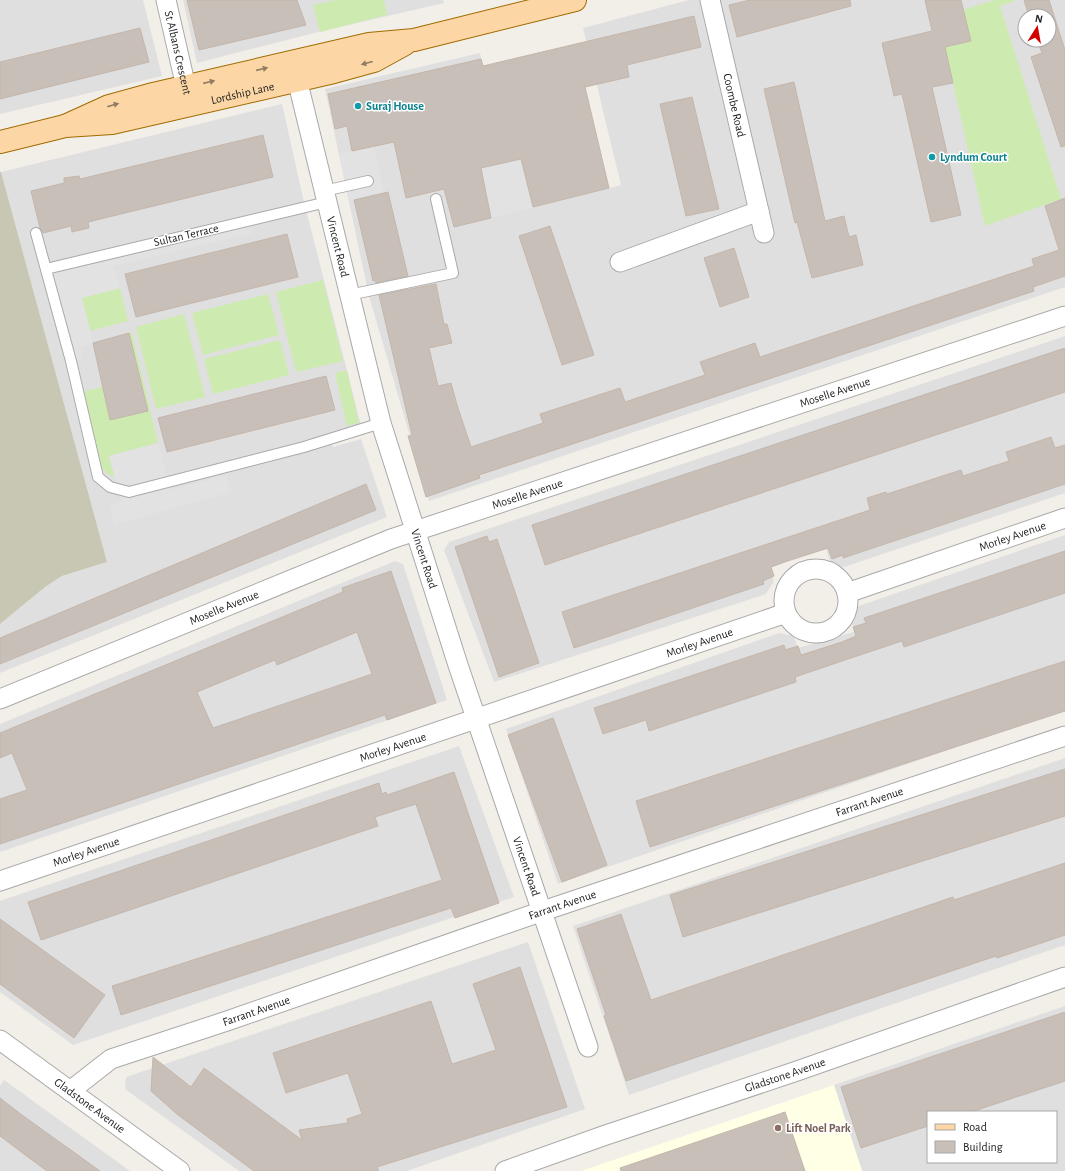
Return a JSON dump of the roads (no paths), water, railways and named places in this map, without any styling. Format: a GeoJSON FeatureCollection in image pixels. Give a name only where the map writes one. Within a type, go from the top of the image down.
{"type":"FeatureCollection","features":[{"type":"Feature","properties":{"kind":"main road","name":"Lordship Lane"},"geometry":{"type":"LineString","coordinates":[[0,142],[65,126],[108,106],[189,96],[295,71],[374,61],[414,40],[575,0]]}},
{"type":"Feature","properties":{"kind":"street","name":"St Albans Crescent"},"geometry":{"type":"LineString","coordinates":[[166,0],[189,96]]}},
{"type":"Feature","properties":{"kind":"street","name":"Coombe Road"},"geometry":{"type":"LineString","coordinates":[[710,0],[764,233]]}},
{"type":"Feature","properties":{"kind":"street","name":"Vincent Road"},"geometry":{"type":"LineString","coordinates":[[295,71],[349,295],[382,423],[415,531],[588,1047]]}},
{"type":"Feature","properties":{"kind":"street"},"geometry":{"type":"LineString","coordinates":[[620,262],[759,211]]}},
{"type":"Feature","properties":{"kind":"street","name":"Moselle Avenue"},"geometry":{"type":"LineString","coordinates":[[0,699],[321,566],[415,531],[1065,316]]}},
{"type":"Feature","properties":{"kind":"street","name":"Morley Avenue"},"geometry":{"type":"LineString","coordinates":[[847,592],[1065,518]]}},
{"type":"Feature","properties":{"kind":"street"},"geometry":{"type":"LineString","coordinates":[[820,569],[831,573],[840,580],[847,592],[848,600],[846,612],[841,621],[833,629],[822,633],[811,633],[800,630],[792,623],[786,613],[783,602],[785,591],[790,581],[798,574],[809,570],[820,569]]}},
{"type":"Feature","properties":{"kind":"street","name":"Morley Avenue"},"geometry":{"type":"LineString","coordinates":[[0,881],[477,717],[786,613]]}},
{"type":"Feature","properties":{"kind":"street","name":"Farrant Avenue"},"geometry":{"type":"LineString","coordinates":[[70,1091],[111,1059],[227,1022],[543,911],[1065,736]]}},
{"type":"Feature","properties":{"kind":"street","name":"Gladstone Avenue"},"geometry":{"type":"LineString","coordinates":[[505,1171],[1065,977]]}},
{"type":"Feature","properties":{"kind":"street","name":"Gladstone Avenue"},"geometry":{"type":"LineString","coordinates":[[0,1040],[180,1171]]}},
{"type":"Feature","properties":{"kind":"lane","name":"Sultan Terrace"},"geometry":{"type":"LineString","coordinates":[[46,269],[326,196],[368,181]]}},
{"type":"Feature","properties":{"kind":"lane"},"geometry":{"type":"LineString","coordinates":[[349,295],[453,273],[436,199]]}},
{"type":"Feature","properties":{"kind":"lane"},"geometry":{"type":"LineString","coordinates":[[36,233],[70,361],[98,477],[110,487],[129,492],[169,483],[382,423]]}},
{"type":"Feature","properties":{"kind":"place","name":"Suraj House"},"geometry":{"type":"Point","coordinates":[358,106]}},
{"type":"Feature","properties":{"kind":"place","name":"Lyndum Court"},"geometry":{"type":"Point","coordinates":[932,157]}},
{"type":"Feature","properties":{"kind":"place","name":"Lift Noel Park"},"geometry":{"type":"Point","coordinates":[778,1128]}}]}
